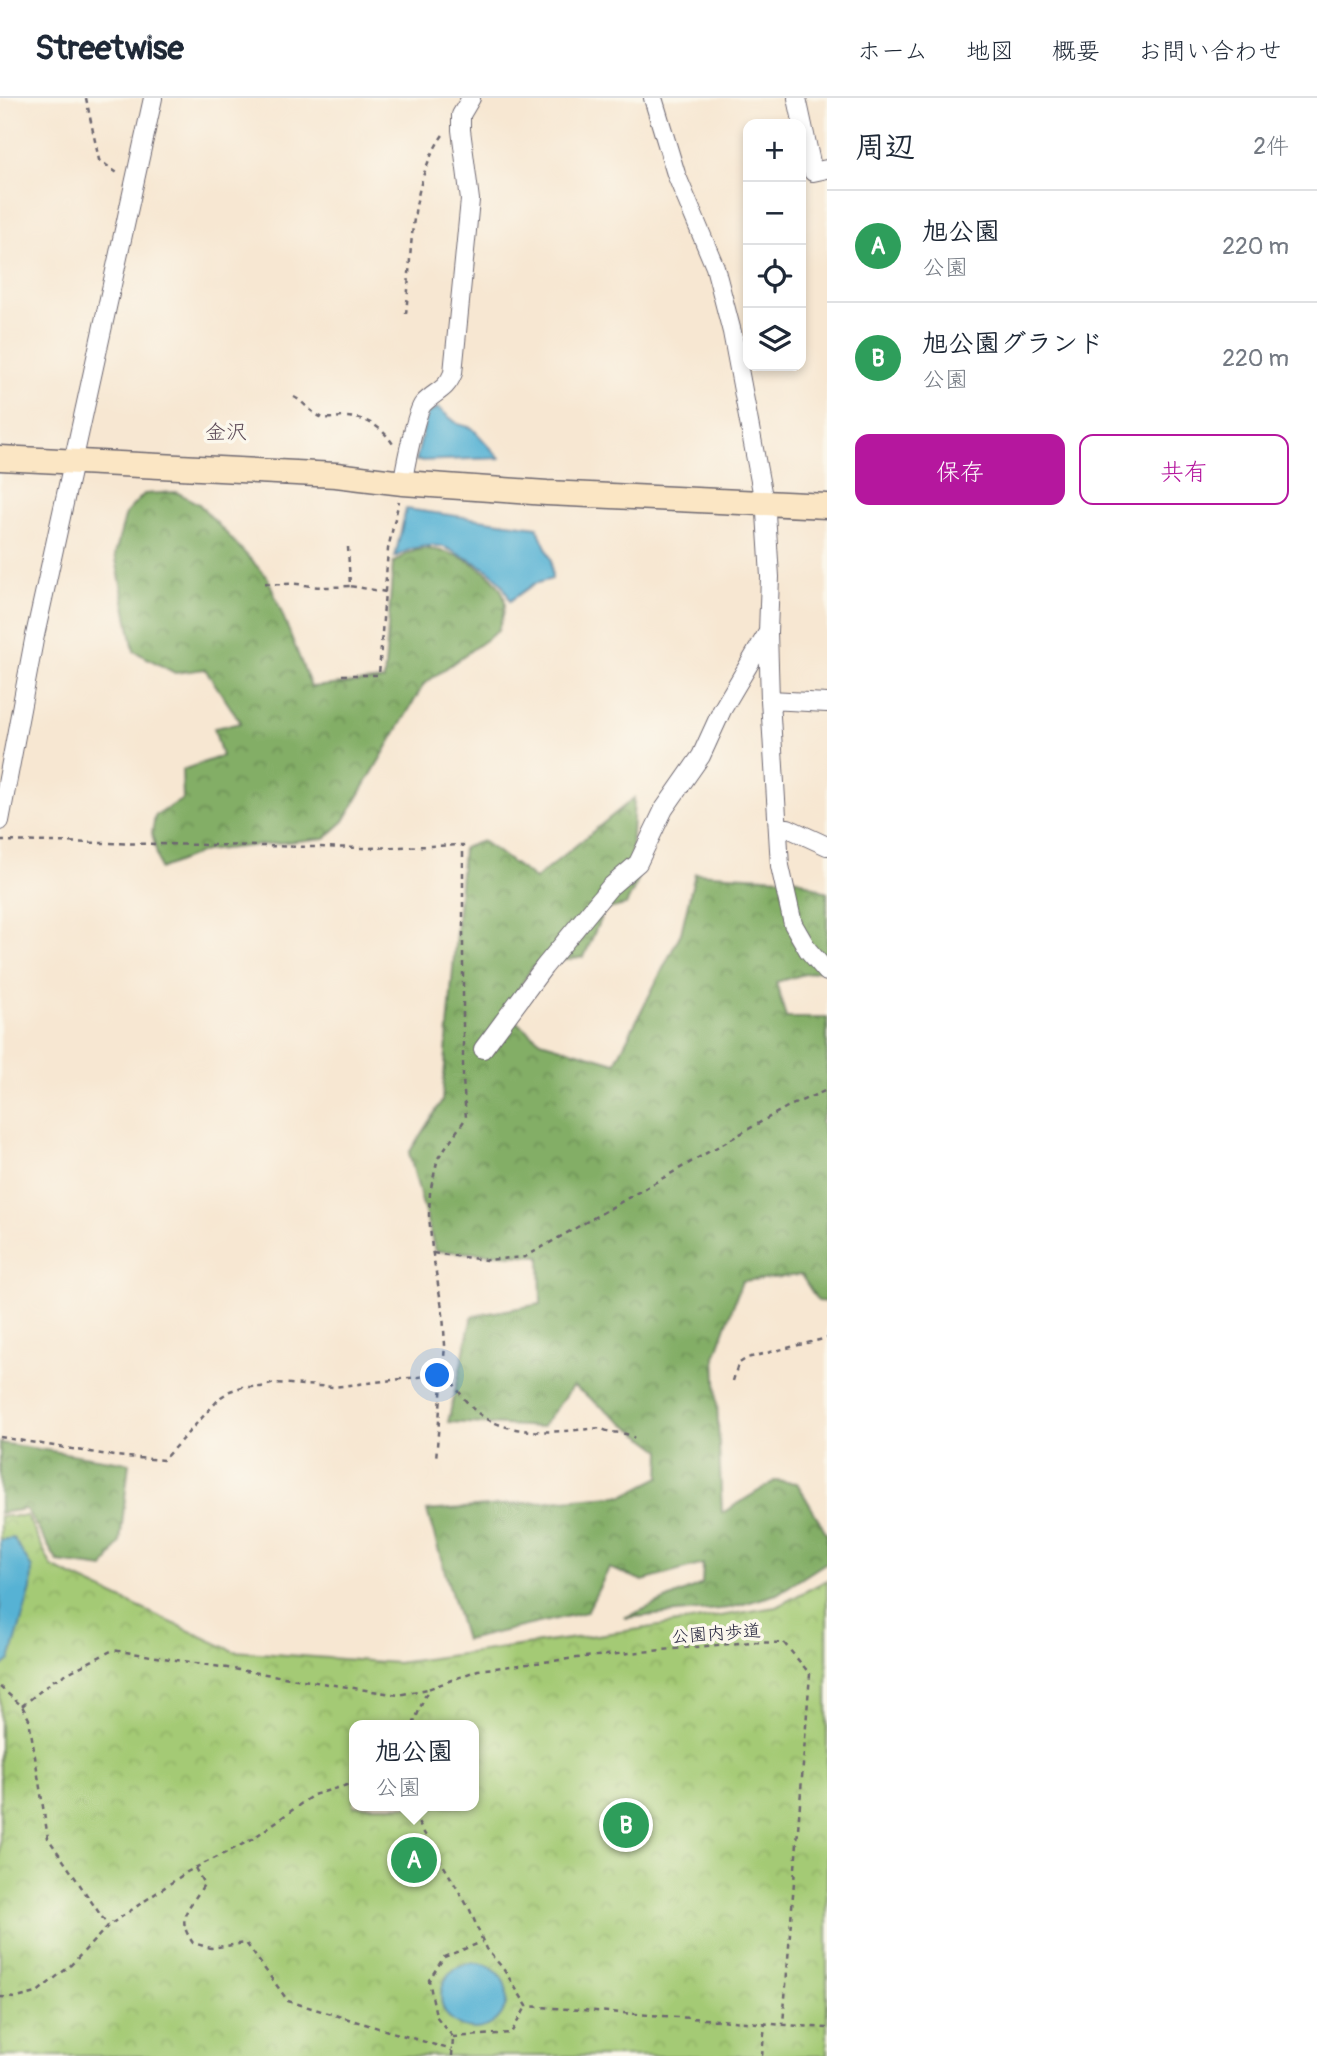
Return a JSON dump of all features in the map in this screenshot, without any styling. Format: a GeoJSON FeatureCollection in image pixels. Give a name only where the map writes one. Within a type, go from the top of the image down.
{"type":"FeatureCollection","features":[{"type":"Feature","properties":{"kind":"street"},"geometry":{"type":"LineString","coordinates":[[0,821],[34,640],[153,98]]}},
{"type":"Feature","properties":{"kind":"street"},"geometry":{"type":"LineString","coordinates":[[404,478],[417,414],[424,403],[449,384],[453,373],[470,200],[461,115],[471,98]]}},
{"type":"Feature","properties":{"kind":"street"},"geometry":{"type":"LineString","coordinates":[[653,98],[676,174],[715,267],[732,332],[764,502],[770,577],[770,700],[780,866],[793,924],[808,950],[827,972]]}},
{"type":"Feature","properties":{"kind":"street"},"geometry":{"type":"LineString","coordinates":[[797,98],[813,172],[827,169]]}},
{"type":"Feature","properties":{"kind":"street"},"geometry":{"type":"LineString","coordinates":[[0,458],[404,478],[547,493],[827,506]]}},
{"type":"Feature","properties":{"kind":"street"},"geometry":{"type":"LineString","coordinates":[[483,1049],[544,967],[610,887],[638,863],[664,809],[701,756],[722,710],[768,632]]}},
{"type":"Feature","properties":{"kind":"street"},"geometry":{"type":"LineString","coordinates":[[770,700],[824,707]]}},
{"type":"Feature","properties":{"kind":"street"},"geometry":{"type":"LineString","coordinates":[[779,828],[788,828],[827,846]]}},
{"type":"Feature","properties":{"kind":"path"},"geometry":{"type":"LineString","coordinates":[[86,98],[99,160],[135,186]]}},
{"type":"Feature","properties":{"kind":"path"},"geometry":{"type":"LineString","coordinates":[[406,314],[416,202],[423,177],[443,134],[456,122],[461,122]]}},
{"type":"Feature","properties":{"kind":"path"},"geometry":{"type":"LineString","coordinates":[[294,397],[317,416],[348,417],[375,424],[383,430],[401,458],[404,478],[388,550],[379,675],[342,675]]}},
{"type":"Feature","properties":{"kind":"path"},"geometry":{"type":"LineString","coordinates":[[348,547],[350,586]]}},
{"type":"Feature","properties":{"kind":"path"},"geometry":{"type":"LineString","coordinates":[[265,583],[278,586],[304,584],[320,588],[350,586],[386,592]]}},
{"type":"Feature","properties":{"kind":"path"},"geometry":{"type":"LineString","coordinates":[[0,841],[366,848],[463,845],[463,1079],[466,1118],[438,1158],[430,1192],[429,1215],[433,1253],[443,1314],[444,1374],[436,1459]]}},
{"type":"Feature","properties":{"kind":"path"},"geometry":{"type":"LineString","coordinates":[[433,1253],[486,1260],[525,1257],[787,1107],[827,1090]]}},
{"type":"Feature","properties":{"kind":"path"},"geometry":{"type":"LineString","coordinates":[[733,1381],[738,1364],[747,1358],[827,1338]]}},
{"type":"Feature","properties":{"kind":"path"},"geometry":{"type":"LineString","coordinates":[[0,1437],[114,1456],[163,1460],[221,1397],[230,1391],[275,1383],[333,1387],[444,1374],[479,1414],[509,1427],[547,1432],[601,1428],[634,1438]]}},
{"type":"Feature","properties":{"kind":"path","name":"公園内歩道"},"geometry":{"type":"LineString","coordinates":[[428,1689],[478,1670],[491,1668],[751,1642],[785,1643],[810,1674],[783,2024]]}},
{"type":"Feature","properties":{"kind":"path"},"geometry":{"type":"LineString","coordinates":[[22,1706],[54,1680],[113,1650],[398,1695],[428,1689]]}},
{"type":"Feature","properties":{"kind":"path"},"geometry":{"type":"LineString","coordinates":[[0,1688],[22,1706],[29,1719],[48,1838],[108,1926]]}},
{"type":"Feature","properties":{"kind":"path"},"geometry":{"type":"LineString","coordinates":[[416,1720],[428,1689]]}},
{"type":"Feature","properties":{"kind":"path"},"geometry":{"type":"LineString","coordinates":[[0,1997],[28,1997],[45,1988],[108,1926],[195,1868],[251,1840],[313,1794],[349,1785]]}},
{"type":"Feature","properties":{"kind":"path"},"geometry":{"type":"LineString","coordinates":[[411,1811],[470,1910],[483,1942],[517,1987],[527,2006]]}},
{"type":"Feature","properties":{"kind":"path"},"geometry":{"type":"LineString","coordinates":[[195,1868],[204,1884],[183,1918],[184,1930],[193,1943],[211,1948],[246,1943],[288,2001],[452,2050]]}},
{"type":"Feature","properties":{"kind":"path"},"geometry":{"type":"LineString","coordinates":[[452,2056],[453,2037],[436,2016],[429,1980],[444,1957],[483,1942]]}},
{"type":"Feature","properties":{"kind":"path"},"geometry":{"type":"LineString","coordinates":[[527,2006],[827,2028]]}},
{"type":"Feature","properties":{"kind":"path"},"geometry":{"type":"LineString","coordinates":[[453,2037],[511,2033],[527,2006]]}},
{"type":"Feature","properties":{"kind":"path"},"geometry":{"type":"LineString","coordinates":[[762,2056],[765,2023]]}},
{"type":"Feature","properties":{"kind":"green space"},"geometry":{"type":"Polygon","coordinates":[[[176,492],[199,504],[268,578],[311,687],[384,680],[393,563],[411,552],[423,549],[447,552],[474,564],[496,582],[503,593],[505,604],[498,631],[424,684],[344,821],[325,838],[205,851],[160,869],[152,833],[155,816],[183,799],[182,770],[222,756],[214,728],[241,723],[205,669],[175,673],[134,651],[115,554],[126,513],[144,494],[176,492]]]}},
{"type":"Feature","properties":{"kind":"green space"},"geometry":{"type":"Polygon","coordinates":[[[634,798],[631,856],[638,881],[626,905],[604,910],[584,957],[533,966],[504,1012],[541,1041],[615,1063],[681,933],[695,873],[798,879],[827,893],[827,968],[776,982],[786,1018],[827,1018],[827,1105],[821,1121],[827,1144],[827,1302],[818,1301],[801,1275],[742,1281],[715,1357],[722,1513],[775,1481],[797,1483],[827,1534],[827,1562],[777,1594],[730,1608],[624,1618],[702,1584],[703,1564],[643,1581],[609,1568],[587,1612],[465,1640],[427,1511],[625,1495],[660,1477],[661,1450],[573,1386],[542,1427],[448,1422],[472,1316],[541,1304],[540,1256],[435,1251],[409,1153],[442,1101],[463,848],[482,841],[535,879],[634,798]]]}},
{"type":"Feature","properties":{"kind":"green space"},"geometry":{"type":"Polygon","coordinates":[[[0,1443],[129,1463],[120,1542],[104,1568],[58,1562],[26,1509],[0,1513],[0,1443]]]}},
{"type":"Feature","properties":{"kind":"green space"},"geometry":{"type":"Polygon","coordinates":[[[0,1516],[27,1516],[52,1567],[233,1651],[397,1663],[776,1607],[827,1580],[827,2056],[0,2056],[0,1516]]]}},
{"type":"Feature","properties":{"kind":"water"},"geometry":{"type":"Polygon","coordinates":[[[438,408],[458,424],[472,428],[500,458],[416,461],[427,414],[438,408]]]}},
{"type":"Feature","properties":{"kind":"water"},"geometry":{"type":"Polygon","coordinates":[[[406,509],[537,527],[551,559],[552,579],[534,584],[510,601],[501,584],[490,572],[446,548],[421,547],[395,557],[406,509]]]}},
{"type":"Feature","properties":{"kind":"water"},"geometry":{"type":"Polygon","coordinates":[[[13,1538],[32,1568],[31,1589],[10,1660],[0,1668],[0,1540],[13,1538]]]}},
{"type":"Feature","properties":{"kind":"water"},"geometry":{"type":"Polygon","coordinates":[[[474,1963],[487,1966],[497,1973],[504,1983],[507,1996],[504,2009],[497,2019],[487,2026],[474,2029],[461,2026],[451,2019],[444,2009],[441,1996],[444,1983],[451,1973],[461,1966],[474,1963]]]}},
{"type":"Feature","properties":{"kind":"place","name":"旭公園グランド"},"geometry":{"type":"Point","coordinates":[626,1825]}},
{"type":"Feature","properties":{"kind":"place","name":"旭公園"},"geometry":{"type":"Point","coordinates":[414,1860]}},
{"type":"Feature","properties":{"kind":"district","name":"金沢"},"geometry":{"type":"Point","coordinates":[226,432]}}]}
